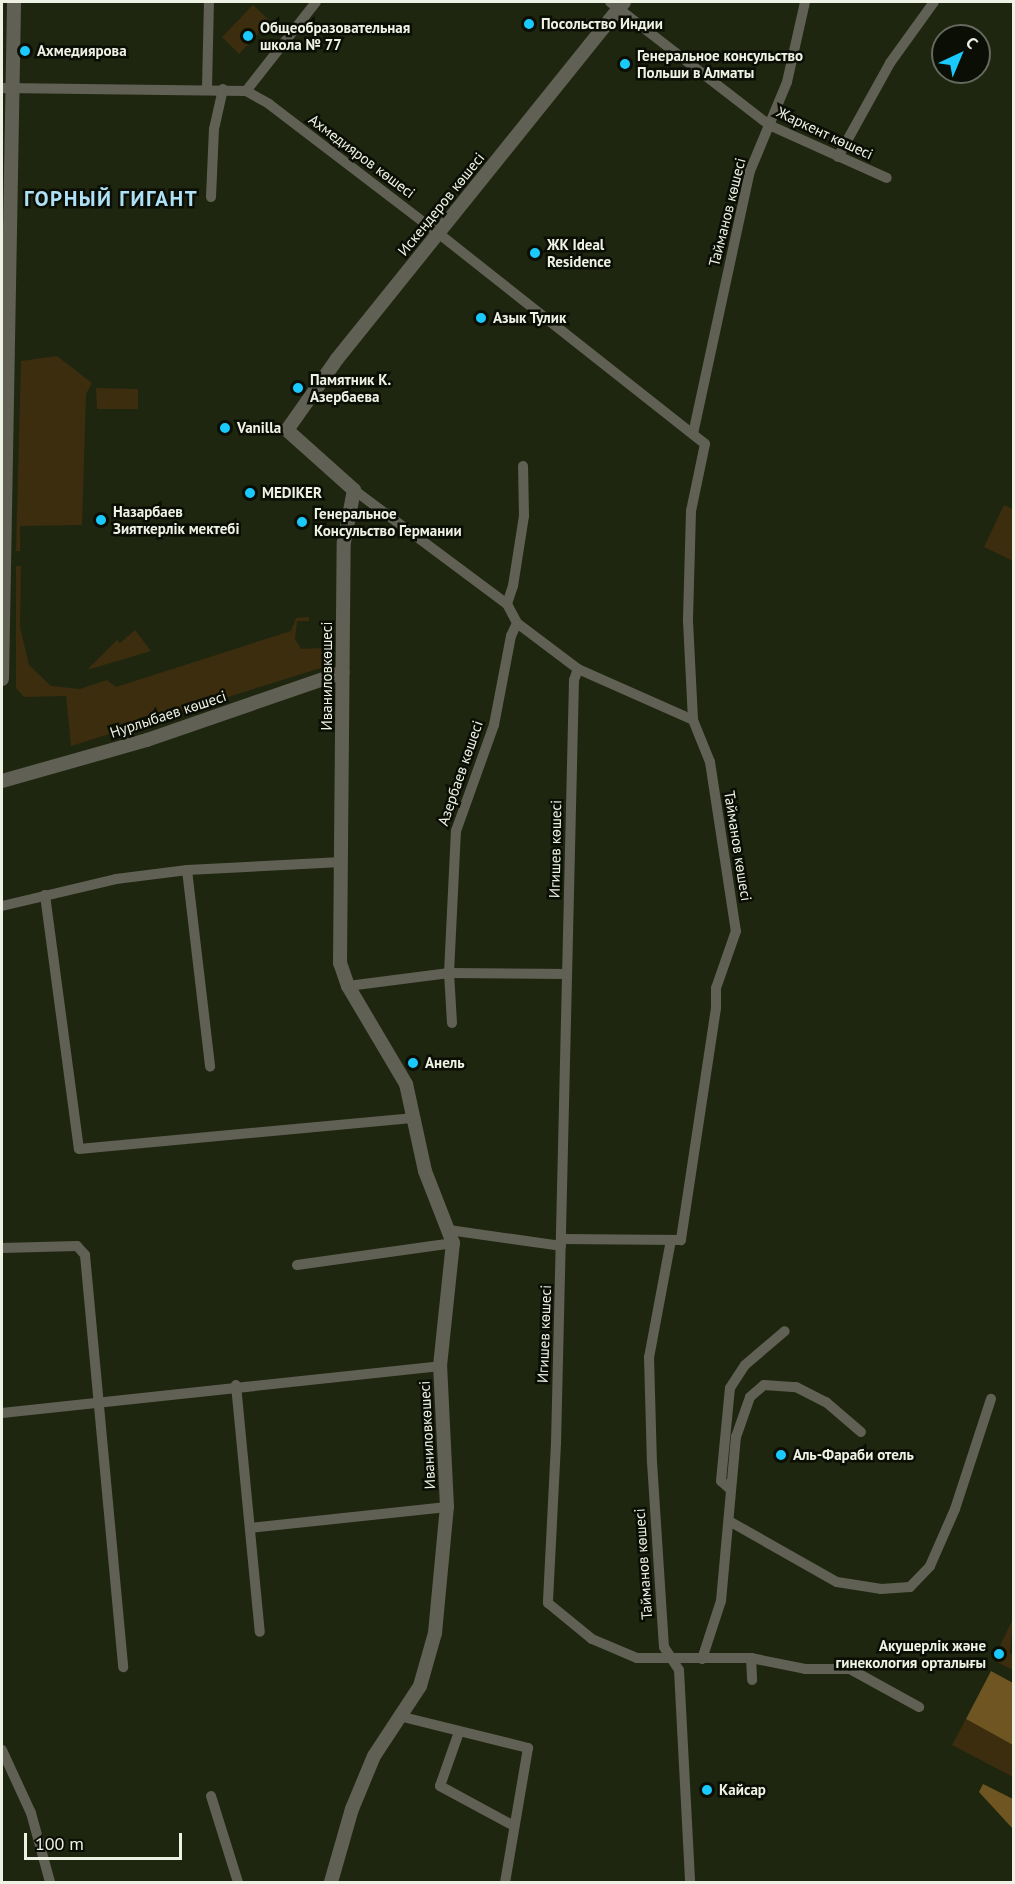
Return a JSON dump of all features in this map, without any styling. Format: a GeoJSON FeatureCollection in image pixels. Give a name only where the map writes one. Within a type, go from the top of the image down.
{"type":"FeatureCollection","features":[{"type":"Feature","properties":{"kind":"street"},"geometry":{"type":"LineString","coordinates":[[2,679],[7,88],[14,2]]}},
{"type":"Feature","properties":{"kind":"street"},"geometry":{"type":"LineString","coordinates":[[207,88],[209,2]]}},
{"type":"Feature","properties":{"kind":"street"},"geometry":{"type":"LineString","coordinates":[[246,91],[316,2]]}},
{"type":"Feature","properties":{"kind":"street","name":"Тайманов көшесі"},"geometry":{"type":"LineString","coordinates":[[693,434],[750,171],[795,58],[805,2]]}},
{"type":"Feature","properties":{"kind":"street"},"geometry":{"type":"LineString","coordinates":[[838,157],[890,63],[934,2]]}},
{"type":"Feature","properties":{"kind":"street","name":"Жаркент көшесі"},"geometry":{"type":"LineString","coordinates":[[618,4],[769,126],[887,178]]}},
{"type":"Feature","properties":{"kind":"street","name":"Искендеров көшесі"},"geometry":{"type":"LineString","coordinates":[[354,490],[287,430],[338,359],[618,4]]}},
{"type":"Feature","properties":{"kind":"street","name":"Ахмедияров көшесі"},"geometry":{"type":"LineString","coordinates":[[7,88],[207,88],[246,91],[269,104],[438,233],[705,444]]}},
{"type":"Feature","properties":{"kind":"street"},"geometry":{"type":"LineString","coordinates":[[211,196],[214,129],[223,89]]}},
{"type":"Feature","properties":{"kind":"street","name":"Тайманов көшесі"},"geometry":{"type":"LineString","coordinates":[[690,1882],[679,1670],[664,1647],[654,1528],[649,1357],[671,1240],[681,1240],[717,1008],[716,988],[736,931],[710,762],[693,720],[688,621],[690,532],[705,444]]}},
{"type":"Feature","properties":{"kind":"street"},"geometry":{"type":"LineString","coordinates":[[507,604],[513,586],[524,516],[523,466]]}},
{"type":"Feature","properties":{"kind":"street"},"geometry":{"type":"LineString","coordinates":[[354,490],[507,604],[517,623],[578,669],[693,720]]}},
{"type":"Feature","properties":{"kind":"street","name":"Иваниловкөшесі"},"geometry":{"type":"LineString","coordinates":[[331,1882],[352,1809],[374,1755],[403,1717],[430,1662],[447,1508],[440,1366],[451,1237],[424,1171],[415,1118],[395,1060],[348,986],[340,963],[344,542],[354,490]]}},
{"type":"Feature","properties":{"kind":"street","name":"Азербаев көшесі"},"geometry":{"type":"LineString","coordinates":[[452,1023],[449,973],[456,831],[495,725],[511,636],[517,623]]}},
{"type":"Feature","properties":{"kind":"street","name":"Игишев көшесі"},"geometry":{"type":"LineString","coordinates":[[578,669],[574,680],[562,1242],[548,1603],[592,1639],[638,1658],[751,1658],[806,1669],[850,1669],[918,1707]]}},
{"type":"Feature","properties":{"kind":"street","name":"Нурлыбаев көшесі"},"geometry":{"type":"LineString","coordinates":[[2,781],[147,740],[343,672]]}},
{"type":"Feature","properties":{"kind":"street"},"geometry":{"type":"LineString","coordinates":[[2,906],[116,879],[187,870],[342,862]]}},
{"type":"Feature","properties":{"kind":"street"},"geometry":{"type":"LineString","coordinates":[[187,870],[210,1067]]}},
{"type":"Feature","properties":{"kind":"street"},"geometry":{"type":"LineString","coordinates":[[45,895],[79,1149],[415,1118]]}},
{"type":"Feature","properties":{"kind":"street"},"geometry":{"type":"LineString","coordinates":[[348,986],[449,973],[567,974]]}},
{"type":"Feature","properties":{"kind":"street"},"geometry":{"type":"LineString","coordinates":[[297,1265],[451,1237],[562,1242],[671,1240]]}},
{"type":"Feature","properties":{"kind":"street"},"geometry":{"type":"LineString","coordinates":[[2,1248],[82,1249],[123,1667]]}},
{"type":"Feature","properties":{"kind":"street"},"geometry":{"type":"LineString","coordinates":[[730,1489],[721,1481],[730,1388],[745,1365],[785,1331]]}},
{"type":"Feature","properties":{"kind":"street"},"geometry":{"type":"LineString","coordinates":[[2,1413],[236,1385],[440,1366]]}},
{"type":"Feature","properties":{"kind":"street"},"geometry":{"type":"LineString","coordinates":[[236,1385],[260,1632]]}},
{"type":"Feature","properties":{"kind":"street"},"geometry":{"type":"LineString","coordinates":[[702,1659],[721,1601],[730,1489],[742,1414],[756,1389],[764,1385],[796,1387],[810,1392],[861,1432]]}},
{"type":"Feature","properties":{"kind":"street"},"geometry":{"type":"LineString","coordinates":[[729,1521],[837,1582],[881,1589],[910,1587],[930,1566],[955,1509],[991,1399]]}},
{"type":"Feature","properties":{"kind":"street"},"geometry":{"type":"LineString","coordinates":[[250,1527],[447,1508]]}},
{"type":"Feature","properties":{"kind":"street"},"geometry":{"type":"LineString","coordinates":[[751,1658],[752,1680]]}},
{"type":"Feature","properties":{"kind":"street"},"geometry":{"type":"LineString","coordinates":[[403,1717],[528,1748],[505,1882]]}},
{"type":"Feature","properties":{"kind":"street"},"geometry":{"type":"LineString","coordinates":[[459,1732],[440,1786],[514,1826]]}},
{"type":"Feature","properties":{"kind":"street"},"geometry":{"type":"LineString","coordinates":[[2,1750],[31,1813],[50,1882]]}},
{"type":"Feature","properties":{"kind":"street"},"geometry":{"type":"LineString","coordinates":[[211,1796],[238,1882]]}},
{"type":"Feature","properties":{"kind":"shaded area"},"geometry":{"type":"Polygon","coordinates":[[[253,5],[270,21],[239,54],[222,37],[253,5]]]}},
{"type":"Feature","properties":{"kind":"shaded area"},"geometry":{"type":"Polygon","coordinates":[[[57,356],[92,383],[86,394],[82,525],[20,526],[20,551],[16,551],[21,361],[57,356]]]}},
{"type":"Feature","properties":{"kind":"shaded area"},"geometry":{"type":"Polygon","coordinates":[[[96,388],[138,389],[138,409],[97,409],[96,388]]]}},
{"type":"Feature","properties":{"kind":"shaded area"},"geometry":{"type":"Polygon","coordinates":[[[1004,505],[1013,509],[1013,561],[984,547],[1004,505]]]}},
{"type":"Feature","properties":{"kind":"shaded area"},"geometry":{"type":"Polygon","coordinates":[[[16,566],[21,566],[20,627],[29,665],[51,686],[80,689],[107,680],[116,687],[291,631],[296,618],[309,617],[309,621],[297,621],[295,639],[301,649],[322,648],[321,620],[334,622],[334,657],[324,667],[71,746],[66,696],[24,697],[16,688],[16,566]]]}},
{"type":"Feature","properties":{"kind":"shaded area"},"geometry":{"type":"Polygon","coordinates":[[[135,630],[151,651],[87,670],[117,640],[120,643],[135,630]]]}},
{"type":"Feature","properties":{"kind":"shaded area"},"geometry":{"type":"Polygon","coordinates":[[[1013,1619],[1010,1653],[1013,1655],[1013,1670],[993,1660],[1013,1619]]]}},
{"type":"Feature","properties":{"kind":"shaded area"},"geometry":{"type":"Polygon","coordinates":[[[991,1671],[1013,1683],[1013,1745],[966,1719],[991,1671]]]}},
{"type":"Feature","properties":{"kind":"shaded area"},"geometry":{"type":"Polygon","coordinates":[[[966,1719],[1013,1745],[1013,1777],[952,1745],[966,1719]]]}},
{"type":"Feature","properties":{"kind":"shaded area"},"geometry":{"type":"Polygon","coordinates":[[[983,1784],[1013,1799],[1013,1829],[979,1792],[983,1784]]]}},
{"type":"Feature","properties":{"kind":"place","name":"Посольство Индии"},"geometry":{"type":"Point","coordinates":[529,24]}},
{"type":"Feature","properties":{"kind":"place","name":"Общеобразовательная школа № 77"},"geometry":{"type":"Point","coordinates":[248,36]}},
{"type":"Feature","properties":{"kind":"place","name":"Ахмедиярова"},"geometry":{"type":"Point","coordinates":[25,51]}},
{"type":"Feature","properties":{"kind":"place","name":"Генеральное консульство Польши в Алматы"},"geometry":{"type":"Point","coordinates":[625,64]}},
{"type":"Feature","properties":{"kind":"place","name":"ЖК Ideal Residence"},"geometry":{"type":"Point","coordinates":[535,253]}},
{"type":"Feature","properties":{"kind":"place","name":"Азык Тулик"},"geometry":{"type":"Point","coordinates":[481,318]}},
{"type":"Feature","properties":{"kind":"place","name":"Памятник К. Азербаева"},"geometry":{"type":"Point","coordinates":[298,388]}},
{"type":"Feature","properties":{"kind":"place","name":"Vanilla"},"geometry":{"type":"Point","coordinates":[225,428]}},
{"type":"Feature","properties":{"kind":"place","name":"MEDIKER"},"geometry":{"type":"Point","coordinates":[250,493]}},
{"type":"Feature","properties":{"kind":"place","name":"Назарбаев Зияткерлік мектебі"},"geometry":{"type":"Point","coordinates":[101,520]}},
{"type":"Feature","properties":{"kind":"place","name":"Генеральное Консульство Германии"},"geometry":{"type":"Point","coordinates":[302,522]}},
{"type":"Feature","properties":{"kind":"place","name":"Анель"},"geometry":{"type":"Point","coordinates":[413,1063]}},
{"type":"Feature","properties":{"kind":"place","name":"Аль-Фараби отель"},"geometry":{"type":"Point","coordinates":[781,1455]}},
{"type":"Feature","properties":{"kind":"place","name":"Акушерлік және гинекология орталығы"},"geometry":{"type":"Point","coordinates":[999,1654]}},
{"type":"Feature","properties":{"kind":"place","name":"Кайсар"},"geometry":{"type":"Point","coordinates":[707,1790]}},
{"type":"Feature","properties":{"kind":"district","name":"ГОРНЫЙ ГИГАНТ"},"geometry":{"type":"Point","coordinates":[111,199]}}]}
